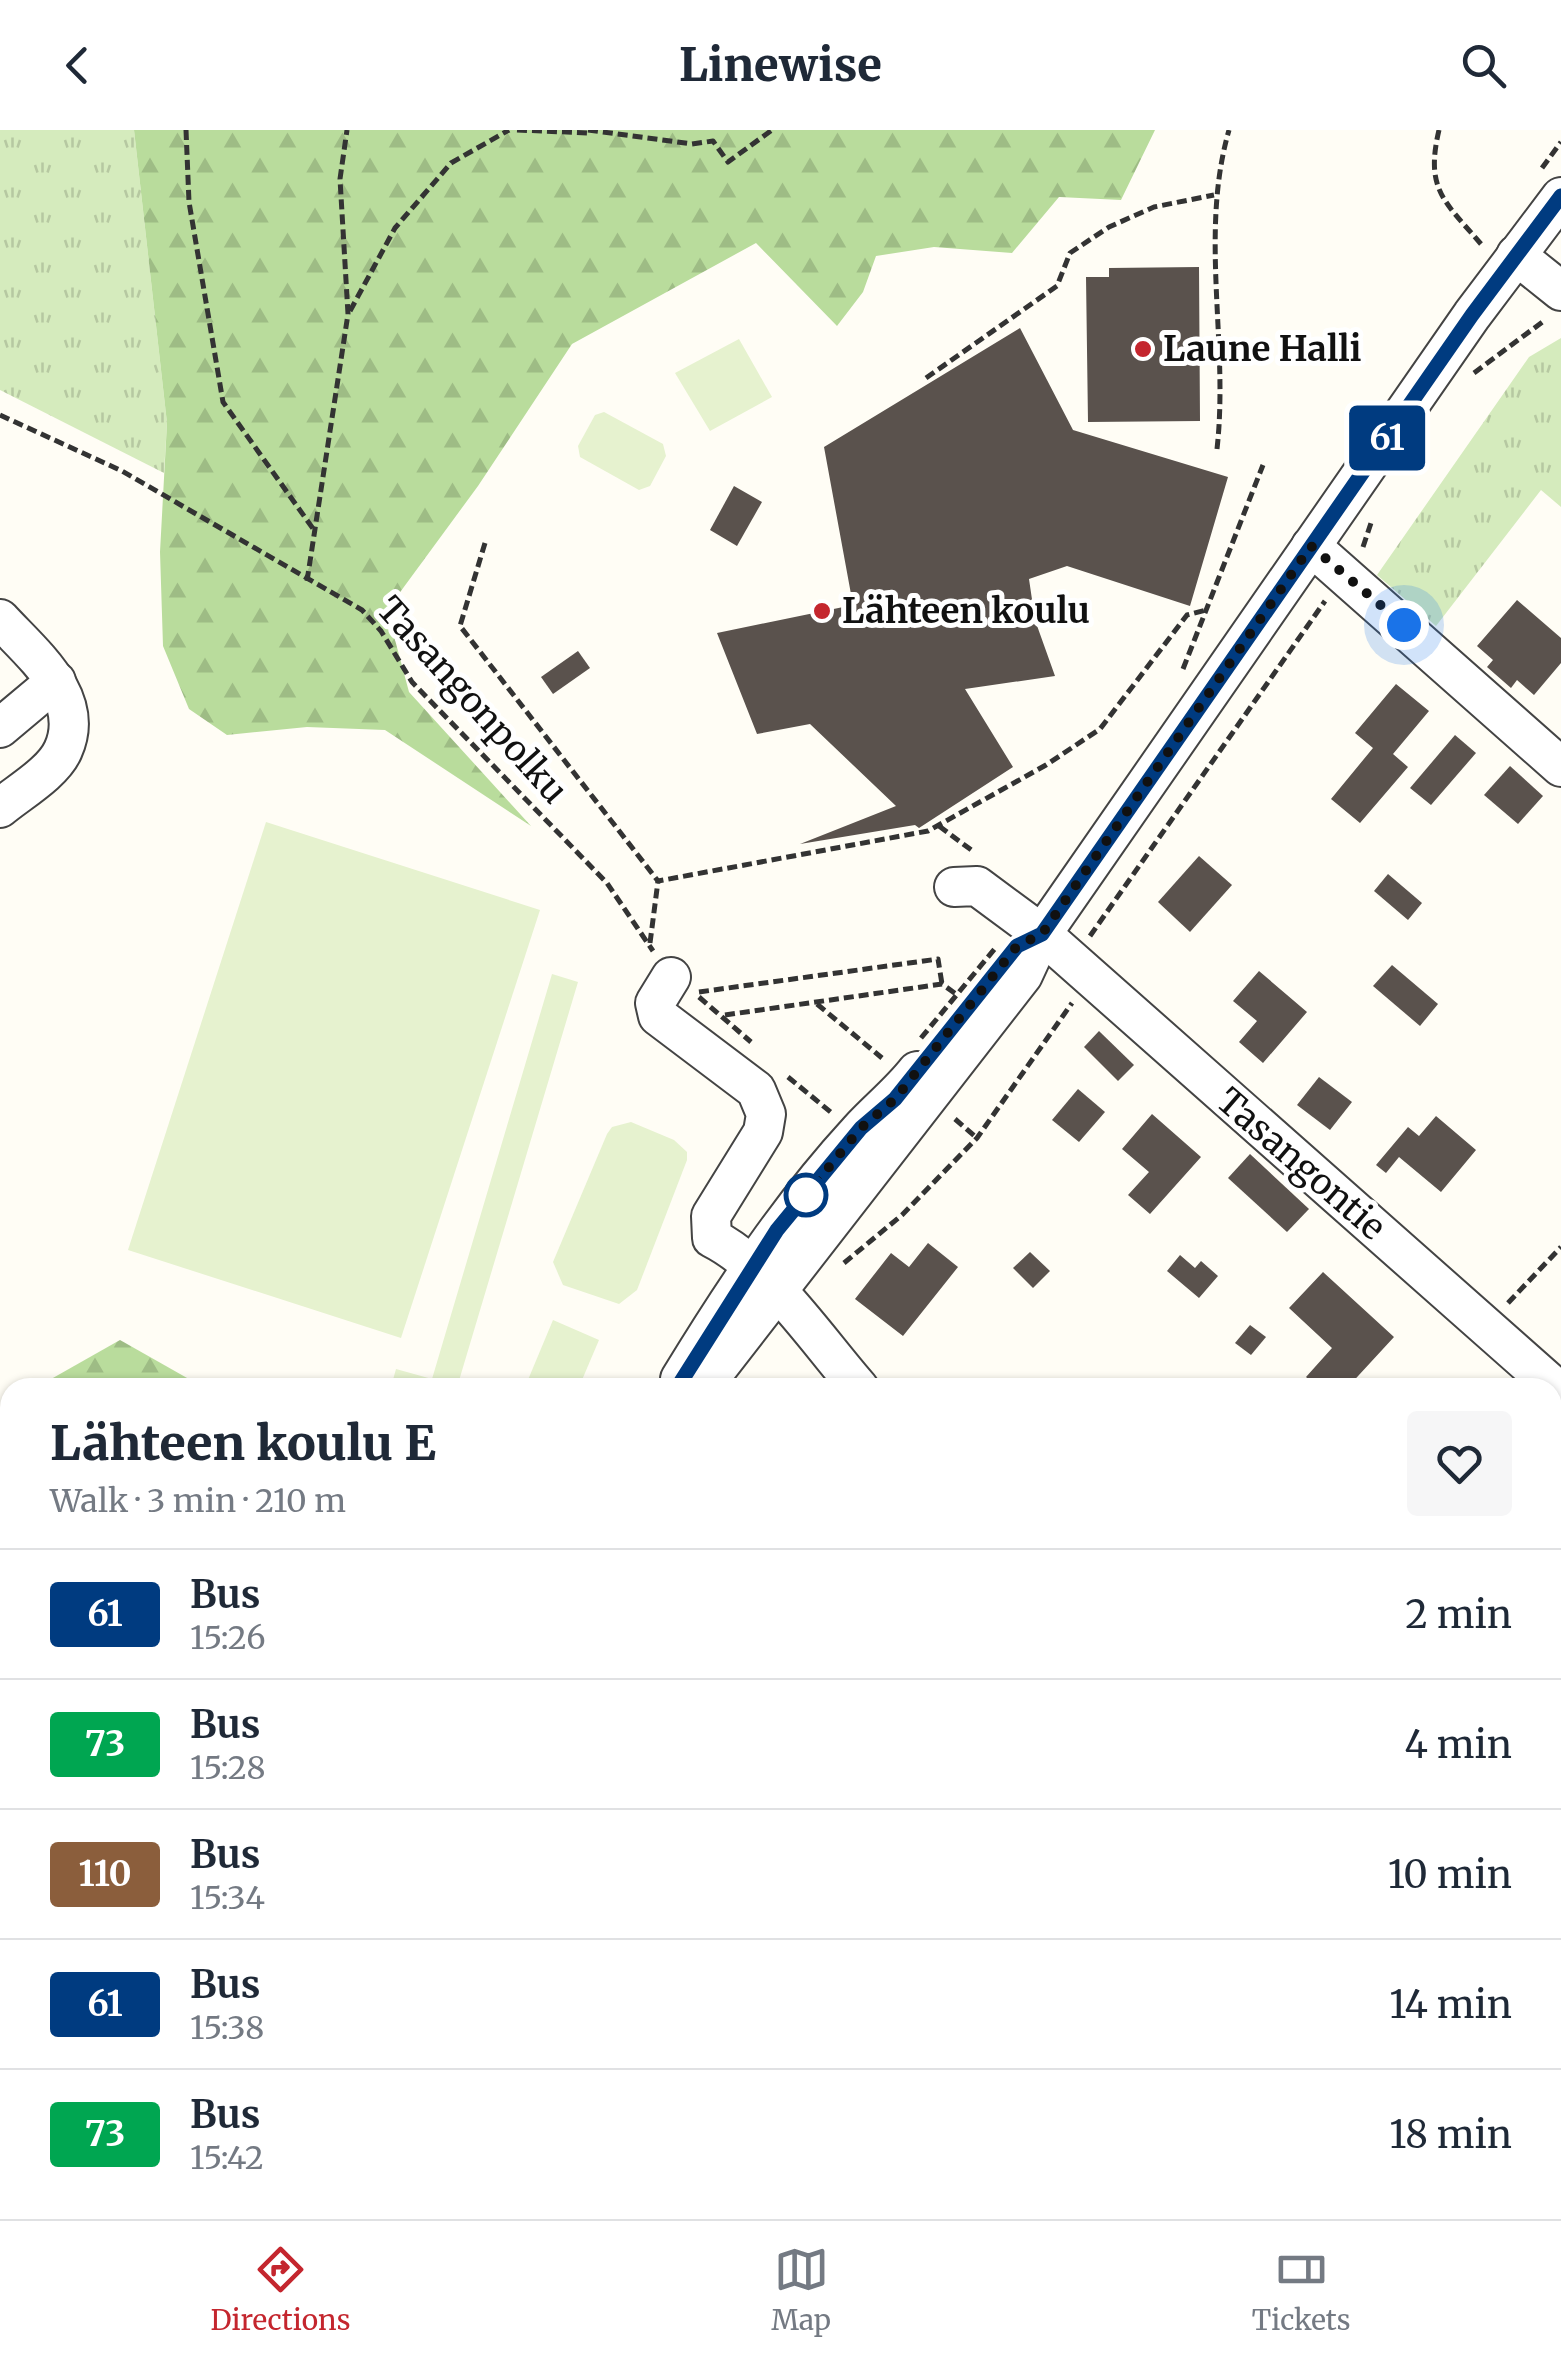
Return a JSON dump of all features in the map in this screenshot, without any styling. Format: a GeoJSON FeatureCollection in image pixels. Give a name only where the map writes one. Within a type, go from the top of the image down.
{"type":"FeatureCollection","features":[{"type":"Feature","properties":{"kind":"street"},"geometry":{"type":"LineString","coordinates":[[708,1378],[820,1178],[861,1128],[895,1099],[1017,946],[1042,934],[1311,546],[1499,249],[1561,196]]}},
{"type":"Feature","properties":{"kind":"street"},"geometry":{"type":"LineString","coordinates":[[1499,249],[1561,291]]}},
{"type":"Feature","properties":{"kind":"street"},"geometry":{"type":"LineString","coordinates":[[1311,546],[1561,767]]}},
{"type":"Feature","properties":{"kind":"street"},"geometry":{"type":"LineString","coordinates":[[0,619],[56,681],[67,708],[62,751],[0,808]]}},
{"type":"Feature","properties":{"kind":"street"},"geometry":{"type":"LineString","coordinates":[[0,728],[56,681]]}},
{"type":"Feature","properties":{"kind":"street","name":"Tasangontie"},"geometry":{"type":"LineString","coordinates":[[954,887],[977,886],[1042,934],[1088,979],[1544,1378]]}},
{"type":"Feature","properties":{"kind":"street"},"geometry":{"type":"LineString","coordinates":[[671,972],[654,1002],[658,1016],[756,1090],[766,1114],[763,1132],[711,1216],[712,1238],[764,1279],[849,1378]]}},
{"type":"Feature","properties":{"kind":"street"},"geometry":{"type":"LineString","coordinates":[[685,1378],[764,1279]]}},
{"type":"Feature","properties":{"kind":"path"},"geometry":{"type":"LineString","coordinates":[[186,130],[188,202],[223,402],[315,532]]}},
{"type":"Feature","properties":{"kind":"path"},"geometry":{"type":"LineString","coordinates":[[307,580],[348,314],[340,180],[347,130]]}},
{"type":"Feature","properties":{"kind":"path"},"geometry":{"type":"LineString","coordinates":[[348,314],[395,228],[451,163],[508,130]]}},
{"type":"Feature","properties":{"kind":"path"},"geometry":{"type":"LineString","coordinates":[[518,130],[591,131],[692,144],[712,140],[728,162],[772,130]]}},
{"type":"Feature","properties":{"kind":"path"},"geometry":{"type":"LineString","coordinates":[[1218,449],[1222,406],[1214,195],[1228,130]]}},
{"type":"Feature","properties":{"kind":"path"},"geometry":{"type":"LineString","coordinates":[[1440,130],[1432,169],[1438,189],[1499,249]]}},
{"type":"Feature","properties":{"kind":"path"},"geometry":{"type":"LineString","coordinates":[[926,378],[1057,286],[1070,253],[1109,227],[1154,207],[1214,195]]}},
{"type":"Feature","properties":{"kind":"path","name":"Tasangonpolku"},"geometry":{"type":"LineString","coordinates":[[0,415],[122,470],[362,610],[381,631],[412,682],[606,883],[671,972],[761,1051]]}},
{"type":"Feature","properties":{"kind":"path"},"geometry":{"type":"LineString","coordinates":[[1178,682],[1264,465]]}},
{"type":"Feature","properties":{"kind":"path"},"geometry":{"type":"LineString","coordinates":[[485,543],[460,626],[658,881],[671,972],[938,960],[942,984],[957,995]]}},
{"type":"Feature","properties":{"kind":"path"},"geometry":{"type":"LineString","coordinates":[[658,881],[928,831],[1046,765],[1100,729],[1187,616],[1206,610]]}},
{"type":"Feature","properties":{"kind":"path"},"geometry":{"type":"LineString","coordinates":[[828,1272],[868,1247],[976,1138],[1088,979]]}},
{"type":"Feature","properties":{"kind":"path"},"geometry":{"type":"LineString","coordinates":[[724,1015],[942,984]]}},
{"type":"Feature","properties":{"kind":"path"},"geometry":{"type":"LineString","coordinates":[[818,1004],[882,1058]]}},
{"type":"Feature","properties":{"kind":"path"},"geometry":{"type":"LineString","coordinates":[[786,1076],[832,1114]]}},
{"type":"Feature","properties":{"kind":"path"},"geometry":{"type":"LineString","coordinates":[[954,1119],[976,1138]]}},
{"type":"Feature","properties":{"kind":"path"},"geometry":{"type":"LineString","coordinates":[[1487,1326],[1561,1247]]}},
{"type":"Feature","properties":{"kind":"green space"},"geometry":{"type":"Polygon","coordinates":[[[0,130],[134,130],[167,423],[164,473],[0,390],[0,130]]]}},
{"type":"Feature","properties":{"kind":"green space"},"geometry":{"type":"Polygon","coordinates":[[[134,130],[1155,130],[1121,200],[1059,197],[1012,253],[934,247],[876,256],[863,292],[837,326],[756,243],[572,344],[478,486],[387,610],[409,692],[531,826],[385,730],[307,727],[227,735],[189,709],[163,646],[160,552],[167,423],[134,130]]]}},
{"type":"Feature","properties":{"kind":"green space"},"geometry":{"type":"Polygon","coordinates":[[[1561,338],[1561,507],[1541,490],[1436,626],[1377,575],[1529,357],[1561,338]]]}},
{"type":"Feature","properties":{"kind":"green space"},"geometry":{"type":"Polygon","coordinates":[[[739,339],[772,397],[710,431],[675,373],[739,339]]]}},
{"type":"Feature","properties":{"kind":"green space"},"geometry":{"type":"Polygon","coordinates":[[[604,412],[663,444],[666,456],[650,486],[639,490],[580,457],[578,446],[595,415],[604,412]]]}},
{"type":"Feature","properties":{"kind":"green space"},"geometry":{"type":"Polygon","coordinates":[[[266,822],[540,910],[401,1338],[128,1250],[266,822]]]}},
{"type":"Feature","properties":{"kind":"green space"},"geometry":{"type":"Polygon","coordinates":[[[552,974],[578,982],[460,1378],[432,1378],[552,974]]]}},
{"type":"Feature","properties":{"kind":"green space"},"geometry":{"type":"Polygon","coordinates":[[[631,1122],[674,1140],[687,1152],[687,1160],[637,1290],[619,1304],[563,1285],[553,1262],[607,1134],[612,1127],[631,1122]]]}},
{"type":"Feature","properties":{"kind":"green space"},"geometry":{"type":"Polygon","coordinates":[[[553,1320],[599,1340],[583,1378],[529,1378],[553,1320]]]}},
{"type":"Feature","properties":{"kind":"green space"},"geometry":{"type":"Polygon","coordinates":[[[120,1340],[187,1378],[53,1378],[120,1340]]]}},
{"type":"Feature","properties":{"kind":"green space"},"geometry":{"type":"Polygon","coordinates":[[[396,1369],[428,1378],[394,1378],[396,1369]]]}},
{"type":"Feature","properties":{"kind":"building","name":"Laune Halli"},"geometry":{"type":"Polygon","coordinates":[[[1199,267],[1200,421],[1088,422],[1086,277],[1109,277],[1109,268],[1199,267]]]}},
{"type":"Feature","properties":{"kind":"building"},"geometry":{"type":"Polygon","coordinates":[[[1020,328],[1073,430],[1228,477],[1190,606],[1067,566],[1029,579],[1035,620],[1055,676],[965,689],[1013,767],[919,828],[915,825],[800,844],[896,806],[810,724],[757,734],[717,633],[853,605],[824,447],[1020,328]]]}},
{"type":"Feature","properties":{"kind":"building"},"geometry":{"type":"Polygon","coordinates":[[[734,486],[762,502],[737,546],[710,530],[734,486]]]}},
{"type":"Feature","properties":{"kind":"building"},"geometry":{"type":"Polygon","coordinates":[[[1517,600],[1561,638],[1561,663],[1534,695],[1517,680],[1511,688],[1487,667],[1493,660],[1477,646],[1517,600]]]}},
{"type":"Feature","properties":{"kind":"building"},"geometry":{"type":"Polygon","coordinates":[[[578,651],[590,668],[553,694],[541,677],[578,651]]]}},
{"type":"Feature","properties":{"kind":"building"},"geometry":{"type":"Polygon","coordinates":[[[1396,684],[1429,711],[1393,754],[1408,767],[1360,823],[1331,799],[1373,748],[1355,733],[1396,684]]]}},
{"type":"Feature","properties":{"kind":"building"},"geometry":{"type":"Polygon","coordinates":[[[1455,735],[1476,753],[1431,805],[1410,788],[1455,735]]]}},
{"type":"Feature","properties":{"kind":"building"},"geometry":{"type":"Polygon","coordinates":[[[1510,766],[1543,796],[1518,824],[1484,795],[1510,766]]]}},
{"type":"Feature","properties":{"kind":"building"},"geometry":{"type":"Polygon","coordinates":[[[1199,856],[1232,885],[1190,932],[1158,902],[1199,856]]]}},
{"type":"Feature","properties":{"kind":"building"},"geometry":{"type":"Polygon","coordinates":[[[1388,874],[1422,903],[1408,920],[1374,891],[1388,874]]]}},
{"type":"Feature","properties":{"kind":"building"},"geometry":{"type":"Polygon","coordinates":[[[1392,965],[1438,1004],[1420,1026],[1373,986],[1392,965]]]}},
{"type":"Feature","properties":{"kind":"building"},"geometry":{"type":"Polygon","coordinates":[[[1259,971],[1307,1012],[1263,1063],[1239,1042],[1257,1021],[1233,1001],[1259,971]]]}},
{"type":"Feature","properties":{"kind":"building"},"geometry":{"type":"Polygon","coordinates":[[[1099,1031],[1134,1065],[1118,1081],[1084,1047],[1099,1031]]]}},
{"type":"Feature","properties":{"kind":"building"},"geometry":{"type":"Polygon","coordinates":[[[1319,1077],[1352,1102],[1330,1130],[1297,1105],[1319,1077]]]}},
{"type":"Feature","properties":{"kind":"building"},"geometry":{"type":"Polygon","coordinates":[[[1078,1089],[1105,1112],[1079,1142],[1052,1120],[1078,1089]]]}},
{"type":"Feature","properties":{"kind":"building"},"geometry":{"type":"Polygon","coordinates":[[[1152,1114],[1201,1157],[1150,1214],[1128,1195],[1149,1172],[1122,1149],[1152,1114]]]}},
{"type":"Feature","properties":{"kind":"building"},"geometry":{"type":"Polygon","coordinates":[[[1436,1116],[1476,1150],[1441,1192],[1399,1157],[1386,1173],[1376,1165],[1408,1127],[1419,1136],[1436,1116]]]}},
{"type":"Feature","properties":{"kind":"building"},"geometry":{"type":"Polygon","coordinates":[[[1250,1154],[1309,1209],[1287,1232],[1228,1178],[1250,1154]]]}},
{"type":"Feature","properties":{"kind":"building"},"geometry":{"type":"Polygon","coordinates":[[[928,1243],[958,1267],[903,1336],[855,1299],[891,1253],[909,1267],[928,1243]]]}},
{"type":"Feature","properties":{"kind":"building"},"geometry":{"type":"Polygon","coordinates":[[[1030,1252],[1050,1271],[1033,1288],[1013,1268],[1030,1252]]]}},
{"type":"Feature","properties":{"kind":"building"},"geometry":{"type":"Polygon","coordinates":[[[1180,1255],[1195,1268],[1201,1261],[1218,1276],[1199,1298],[1167,1271],[1180,1255]]]}},
{"type":"Feature","properties":{"kind":"building"},"geometry":{"type":"Polygon","coordinates":[[[1323,1272],[1394,1337],[1356,1378],[1307,1378],[1332,1348],[1289,1308],[1323,1272]]]}},
{"type":"Feature","properties":{"kind":"building"},"geometry":{"type":"Polygon","coordinates":[[[1250,1325],[1266,1337],[1251,1355],[1235,1343],[1250,1325]]]}},
{"type":"Feature","properties":{"kind":"bus line","name":"61"},"geometry":{"type":"LineString","coordinates":[[680,1378],[777,1230],[861,1128],[895,1099],[1017,946],[1042,934],[1472,315],[1561,196]]}},
{"type":"Feature","properties":{"kind":"place","name":"Laune Halli"},"geometry":{"type":"Point","coordinates":[1143,349]}},
{"type":"Feature","properties":{"kind":"place","name":"Lähteen koulu"},"geometry":{"type":"Point","coordinates":[822,611]}},
{"type":"Feature","properties":{"kind":"route"},"geometry":{"type":"LineString","coordinates":[[806,1195],[861,1128],[895,1099],[1017,946],[1042,934],[1311,546],[1404,625]]}}]}
